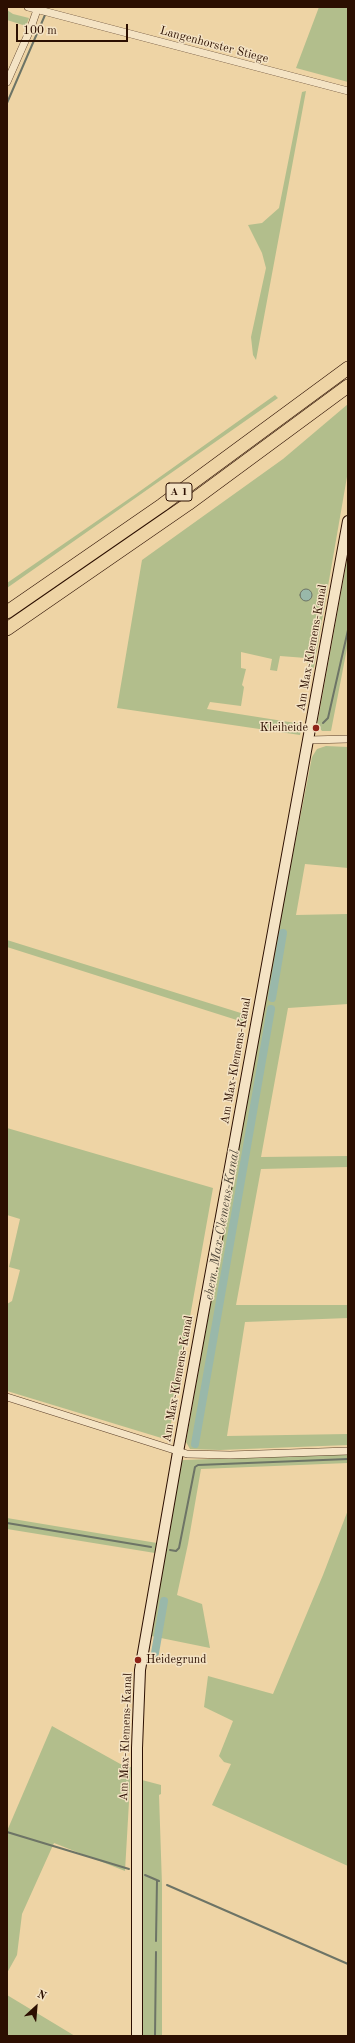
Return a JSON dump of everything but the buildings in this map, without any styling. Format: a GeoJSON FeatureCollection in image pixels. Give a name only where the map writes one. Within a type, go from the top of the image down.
{"type":"FeatureCollection","features":[{"type":"Feature","properties":{"kind":"highway","name":"A 1"},"geometry":{"type":"LineString","coordinates":[[7,612],[162,505],[348,368]]}},
{"type":"Feature","properties":{"kind":"highway","name":"A 1"},"geometry":{"type":"LineString","coordinates":[[7,629],[182,508],[348,386]]}},
{"type":"Feature","properties":{"kind":"main road","name":"Am Max-Klemens-Kanal"},"geometry":{"type":"LineString","coordinates":[[137,2036],[138,1699],[144,1649],[178,1452],[348,521]]}},
{"type":"Feature","properties":{"kind":"street","name":"Langenhorster Stiege"},"geometry":{"type":"LineString","coordinates":[[28,7],[348,91]]}},
{"type":"Feature","properties":{"kind":"street"},"geometry":{"type":"LineString","coordinates":[[7,82],[40,10]]}},
{"type":"Feature","properties":{"kind":"street"},"geometry":{"type":"LineString","coordinates":[[309,740],[348,739]]}},
{"type":"Feature","properties":{"kind":"street"},"geometry":{"type":"LineString","coordinates":[[7,1397],[178,1452],[216,1456],[348,1451]]}},
{"type":"Feature","properties":{"kind":"green space"},"geometry":{"type":"Polygon","coordinates":[[[319,7],[348,7],[348,82],[296,68],[319,7]]]}},
{"type":"Feature","properties":{"kind":"green space"},"geometry":{"type":"Polygon","coordinates":[[[7,10],[13,14],[29,18],[26,26],[7,20],[7,10]]]}},
{"type":"Feature","properties":{"kind":"green space"},"geometry":{"type":"Polygon","coordinates":[[[306,91],[256,360],[253,355],[251,337],[266,268],[262,253],[248,225],[262,223],[279,208],[302,92],[306,91]]]}},
{"type":"Feature","properties":{"kind":"green space"},"geometry":{"type":"Polygon","coordinates":[[[275,395],[278,398],[7,588],[7,583],[136,494],[275,395]]]}},
{"type":"Feature","properties":{"kind":"green space"},"geometry":{"type":"Polygon","coordinates":[[[348,404],[348,471],[314,667],[310,673],[306,658],[280,656],[277,671],[270,670],[272,659],[241,652],[241,668],[246,669],[242,685],[244,687],[241,706],[210,702],[207,709],[302,724],[300,735],[117,708],[142,560],[283,459],[348,404]]]}},
{"type":"Feature","properties":{"kind":"green space"},"geometry":{"type":"Polygon","coordinates":[[[348,554],[348,643],[331,731],[322,731],[317,725],[348,554]]]}},
{"type":"Feature","properties":{"kind":"green space"},"geometry":{"type":"Polygon","coordinates":[[[326,746],[348,747],[348,868],[305,864],[296,915],[348,914],[348,1004],[288,1008],[261,1157],[348,1156],[348,1167],[261,1169],[236,1305],[348,1305],[348,1318],[245,1322],[227,1436],[348,1434],[348,1445],[220,1450],[190,1449],[186,1442],[272,961],[312,757],[317,749],[326,746]]]}},
{"type":"Feature","properties":{"kind":"green space"},"geometry":{"type":"Polygon","coordinates":[[[7,940],[244,1014],[243,1022],[7,947],[7,940]]]}},
{"type":"Feature","properties":{"kind":"green space"},"geometry":{"type":"Polygon","coordinates":[[[7,1128],[213,1188],[168,1440],[7,1391],[7,1304],[12,1301],[20,1270],[9,1267],[20,1219],[7,1215],[7,1128]]]}},
{"type":"Feature","properties":{"kind":"green space"},"geometry":{"type":"Polygon","coordinates":[[[348,1454],[348,1463],[201,1469],[188,1544],[177,1595],[202,1604],[210,1648],[151,1636],[181,1462],[183,1460],[348,1454]]]}},
{"type":"Feature","properties":{"kind":"green space"},"geometry":{"type":"Polygon","coordinates":[[[348,1510],[348,1866],[212,1805],[231,1764],[224,1762],[219,1756],[233,1721],[204,1707],[208,1676],[273,1694],[323,1575],[348,1510]]]}},
{"type":"Feature","properties":{"kind":"green space"},"geometry":{"type":"Polygon","coordinates":[[[7,1518],[157,1543],[155,1553],[7,1529],[7,1518]]]}},
{"type":"Feature","properties":{"kind":"green space"},"geometry":{"type":"Polygon","coordinates":[[[52,1726],[124,1766],[131,1767],[125,1871],[54,1843],[22,1914],[17,1955],[7,1973],[7,1831],[52,1726]]]}},
{"type":"Feature","properties":{"kind":"green space"},"geometry":{"type":"Polygon","coordinates":[[[142,1780],[161,1785],[161,1794],[159,1795],[162,1885],[162,2036],[141,2036],[142,1780]]]}},
{"type":"Feature","properties":{"kind":"green space"},"geometry":{"type":"Polygon","coordinates":[[[7,1995],[75,2036],[7,2036],[7,1995]]]}},
{"type":"Feature","properties":{"kind":"shaded area"},"geometry":{"type":"Polygon","coordinates":[[[304,589],[308,589],[312,595],[308,601],[304,601],[300,597],[300,593],[304,589]]]}},
{"type":"Feature","properties":{"kind":"waterway"},"geometry":{"type":"LineString","coordinates":[[7,103],[45,15]]}},
{"type":"Feature","properties":{"kind":"waterway"},"geometry":{"type":"LineString","coordinates":[[323,723],[328,718],[348,630]]}},
{"type":"Feature","properties":{"kind":"waterway","name":"ehem. Max-Clemens-Kanal"},"geometry":{"type":"LineString","coordinates":[[272,998],[283,933]]}},
{"type":"Feature","properties":{"kind":"waterway","name":"ehem. Max-Clemens-Kanal"},"geometry":{"type":"LineString","coordinates":[[195,1444],[271,1009]]}},
{"type":"Feature","properties":{"kind":"waterway"},"geometry":{"type":"LineString","coordinates":[[170,1550],[176,1551],[179,1548],[195,1467],[198,1465],[348,1459]]}},
{"type":"Feature","properties":{"kind":"waterway"},"geometry":{"type":"LineString","coordinates":[[7,1523],[151,1547]]}},
{"type":"Feature","properties":{"kind":"waterway","name":"ehem. Max-Clemens-Kanal"},"geometry":{"type":"LineString","coordinates":[[155,1653],[164,1601]]}},
{"type":"Feature","properties":{"kind":"waterway"},"geometry":{"type":"LineString","coordinates":[[7,1832],[129,1869]]}},
{"type":"Feature","properties":{"kind":"waterway"},"geometry":{"type":"LineString","coordinates":[[145,1875],[159,1881]]}},
{"type":"Feature","properties":{"kind":"waterway"},"geometry":{"type":"LineString","coordinates":[[156,1941],[157,1880]]}},
{"type":"Feature","properties":{"kind":"waterway"},"geometry":{"type":"LineString","coordinates":[[167,1885],[348,1964]]}},
{"type":"Feature","properties":{"kind":"waterway"},"geometry":{"type":"LineString","coordinates":[[155,2036],[156,1952]]}},
{"type":"Feature","properties":{"kind":"place","name":"Kleiheide"},"geometry":{"type":"Point","coordinates":[316,728]}},
{"type":"Feature","properties":{"kind":"place","name":"Heidegrund"},"geometry":{"type":"Point","coordinates":[138,1660]}}]}
